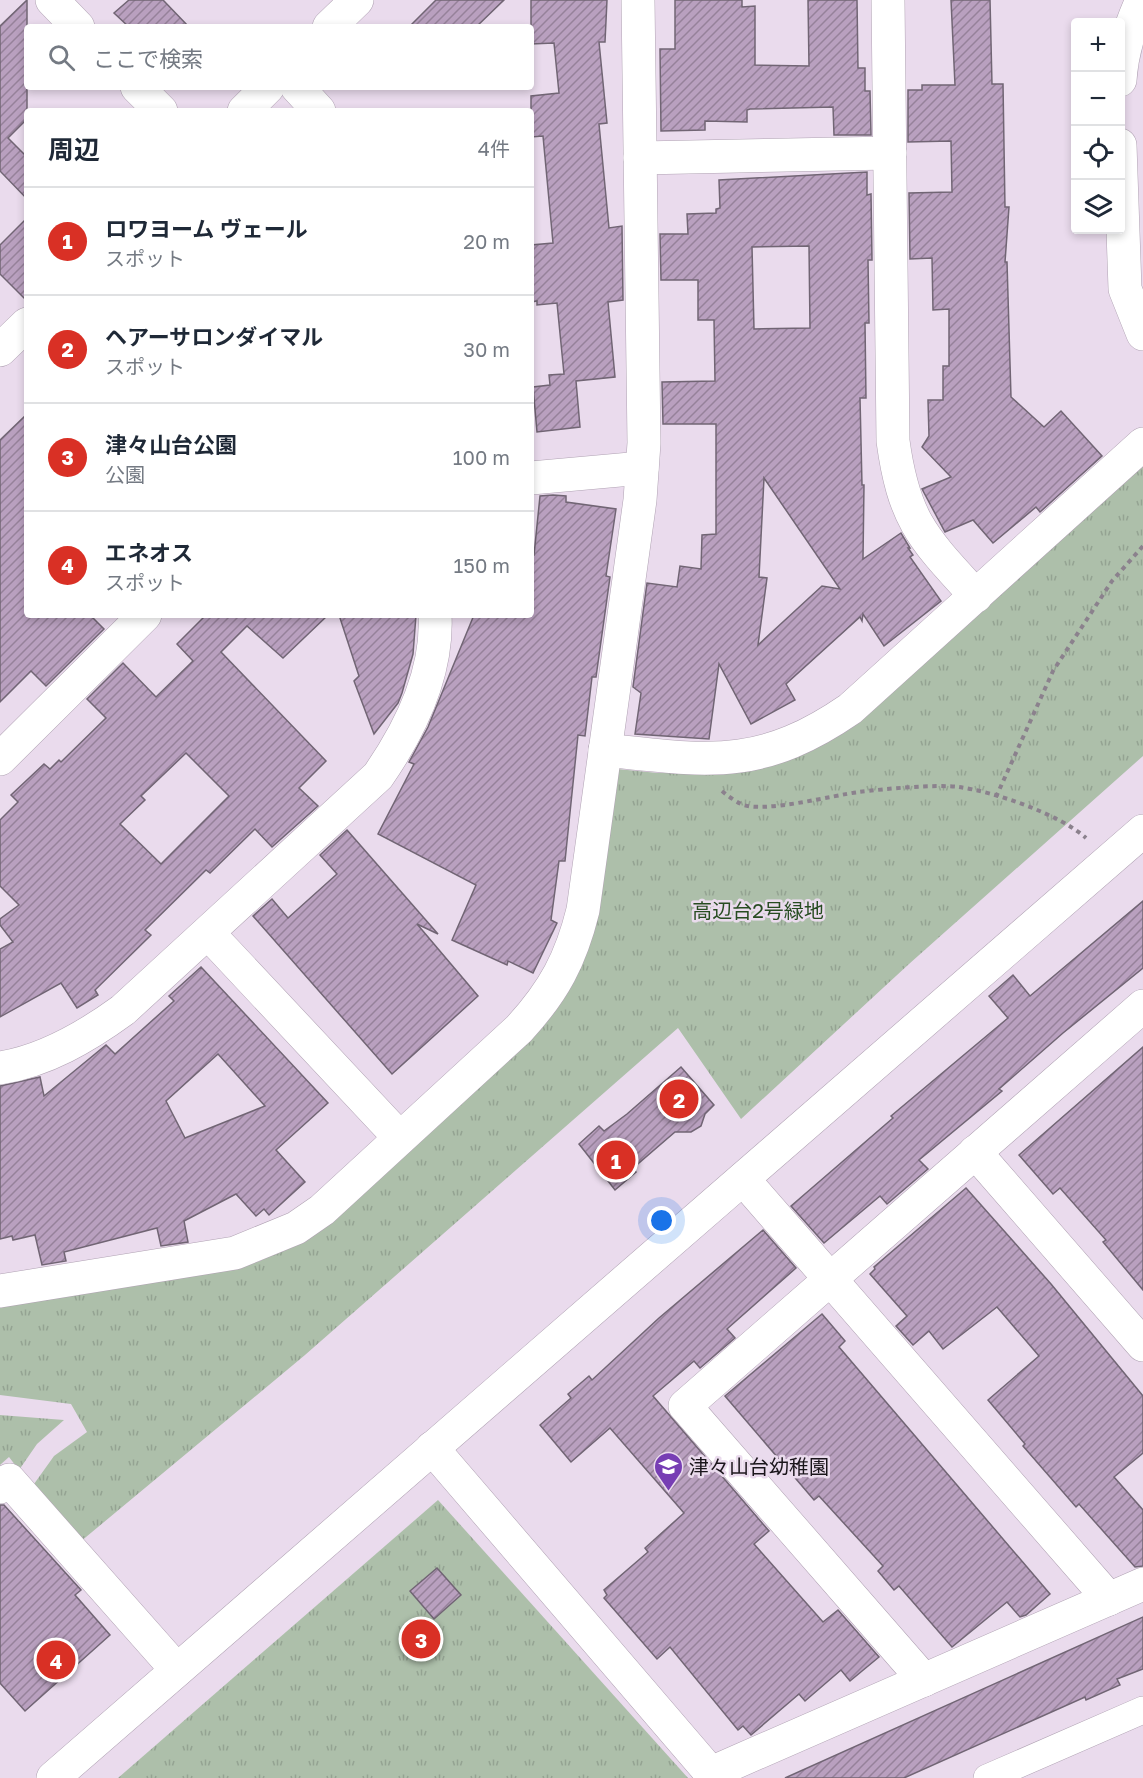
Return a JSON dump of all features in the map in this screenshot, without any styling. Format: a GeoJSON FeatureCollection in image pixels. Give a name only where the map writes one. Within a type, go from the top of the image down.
{"type":"FeatureCollection","features":[{"type":"Feature","properties":{"kind":"street"},"geometry":{"type":"LineString","coordinates":[[52,0],[75,24]]}},
{"type":"Feature","properties":{"kind":"street"},"geometry":{"type":"LineString","coordinates":[[332,24],[357,0]]}},
{"type":"Feature","properties":{"kind":"street"},"geometry":{"type":"LineString","coordinates":[[0,1291],[235,1253],[296,1228],[322,1210],[519,1029],[542,1004],[559,978],[575,945],[583,910],[642,468],[638,0]]}},
{"type":"Feature","properties":{"kind":"street"},"geometry":{"type":"LineString","coordinates":[[888,0],[893,441],[898,481],[908,510],[919,530],[976,596]]}},
{"type":"Feature","properties":{"kind":"street"},"geometry":{"type":"LineString","coordinates":[[1121,72],[1122,56],[1131,24],[1142,0]]}},
{"type":"Feature","properties":{"kind":"street"},"geometry":{"type":"LineString","coordinates":[[140,90],[157,108]]}},
{"type":"Feature","properties":{"kind":"street"},"geometry":{"type":"LineString","coordinates":[[247,108],[265,90]]}},
{"type":"Feature","properties":{"kind":"street"},"geometry":{"type":"LineString","coordinates":[[300,90],[316,108]]}},
{"type":"Feature","properties":{"kind":"street"},"geometry":{"type":"LineString","coordinates":[[640,158],[890,153]]}},
{"type":"Feature","properties":{"kind":"street"},"geometry":{"type":"LineString","coordinates":[[1121,180],[1125,289],[1143,334]]}},
{"type":"Feature","properties":{"kind":"street"},"geometry":{"type":"LineString","coordinates":[[0,350],[24,327]]}},
{"type":"Feature","properties":{"kind":"street"},"geometry":{"type":"LineString","coordinates":[[605,750],[727,759],[762,753],[795,742],[824,727],[850,709],[1143,444]]}},
{"type":"Feature","properties":{"kind":"street"},"geometry":{"type":"LineString","coordinates":[[534,478],[642,468]]}},
{"type":"Feature","properties":{"kind":"street"},"geometry":{"type":"LineString","coordinates":[[0,759],[143,618]]}},
{"type":"Feature","properties":{"kind":"street"},"geometry":{"type":"LineString","coordinates":[[0,1068],[44,1056],[96,1030],[123,1010],[378,776],[399,747],[416,710],[430,661],[435,618]]}},
{"type":"Feature","properties":{"kind":"street"},"geometry":{"type":"LineString","coordinates":[[53,1778],[1143,831]]}},
{"type":"Feature","properties":{"kind":"street"},"geometry":{"type":"LineString","coordinates":[[208,933],[400,1138]]}},
{"type":"Feature","properties":{"kind":"street"},"geometry":{"type":"LineString","coordinates":[[924,1680],[685,1406],[1142,1008]]}},
{"type":"Feature","properties":{"kind":"street"},"geometry":{"type":"LineString","coordinates":[[975,1152],[1143,1345]]}},
{"type":"Feature","properties":{"kind":"street"},"geometry":{"type":"LineString","coordinates":[[743,1179],[1109,1599]]}},
{"type":"Feature","properties":{"kind":"street"},"geometry":{"type":"LineString","coordinates":[[432,1449],[713,1776],[1143,1584]]}},
{"type":"Feature","properties":{"kind":"street"},"geometry":{"type":"LineString","coordinates":[[0,1487],[9,1480],[177,1670]]}},
{"type":"Feature","properties":{"kind":"street"},"geometry":{"type":"LineString","coordinates":[[987,1778],[1143,1710]]}},
{"type":"Feature","properties":{"kind":"path"},"geometry":{"type":"LineString","coordinates":[[996,797],[1053,671],[1112,581],[1143,546]]}},
{"type":"Feature","properties":{"kind":"path"},"geometry":{"type":"LineString","coordinates":[[707,759],[717,788],[743,805],[802,802],[859,792],[958,787],[996,797],[1048,816],[1075,829],[1110,860]]}},
{"type":"Feature","properties":{"kind":"green space","name":"高辺台2号緑地"},"geometry":{"type":"Polygon","coordinates":[[[1143,460],[1143,756],[909,964],[741,1119],[678,1028],[305,1355],[80,1542],[34,1484],[54,1456],[87,1432],[71,1404],[0,1395],[0,1303],[206,1273],[260,1261],[301,1238],[554,1012],[617,769],[658,773],[756,769],[1143,460]]]}},
{"type":"Feature","properties":{"kind":"green space"},"geometry":{"type":"Polygon","coordinates":[[[0,1415],[64,1420],[37,1444],[19,1470],[9,1457],[0,1465],[0,1415]]]}},
{"type":"Feature","properties":{"kind":"green space"},"geometry":{"type":"Polygon","coordinates":[[[438,1500],[688,1778],[118,1778],[438,1500]]]}},
{"type":"Feature","properties":{"kind":"building"},"geometry":{"type":"Polygon","coordinates":[[[27,0],[27,24],[24,24],[24,90],[27,90],[27,108],[24,108],[24,122],[8,138],[24,154],[24,196],[0,171],[0,26],[27,0]]]}},
{"type":"Feature","properties":{"kind":"building"},"geometry":{"type":"Polygon","coordinates":[[[129,0],[163,0],[186,24],[126,24],[114,13],[129,0]]]}},
{"type":"Feature","properties":{"kind":"building"},"geometry":{"type":"Polygon","coordinates":[[[436,0],[504,0],[479,24],[412,24],[436,0]]]}},
{"type":"Feature","properties":{"kind":"building"},"geometry":{"type":"Polygon","coordinates":[[[531,0],[607,0],[605,42],[599,42],[607,123],[599,124],[609,228],[622,226],[623,300],[608,302],[615,377],[576,381],[580,427],[537,432],[534,387],[550,385],[549,375],[564,374],[557,303],[537,305],[537,301],[534,302],[534,245],[553,243],[543,136],[534,137],[534,108],[531,108],[531,96],[559,93],[554,43],[534,44],[534,24],[531,24],[531,0]]]}},
{"type":"Feature","properties":{"kind":"building"},"geometry":{"type":"Polygon","coordinates":[[[675,0],[742,0],[742,7],[755,6],[755,65],[809,66],[808,0],[857,0],[858,68],[865,68],[865,91],[870,91],[871,135],[834,135],[833,107],[750,109],[747,110],[747,122],[705,121],[705,130],[661,131],[660,49],[675,49],[675,0]]]}},
{"type":"Feature","properties":{"kind":"building"},"geometry":{"type":"Polygon","coordinates":[[[951,0],[990,0],[992,84],[1003,84],[1005,207],[1009,207],[1005,262],[1007,262],[1011,397],[1044,427],[1061,411],[1102,456],[1040,512],[1036,507],[993,543],[973,520],[945,532],[922,489],[951,477],[922,447],[929,436],[928,400],[943,400],[943,366],[949,366],[949,309],[933,310],[932,258],[910,259],[909,193],[952,192],[951,141],[908,142],[908,90],[922,90],[922,85],[955,85],[951,0]]]}},
{"type":"Feature","properties":{"kind":"building"},"geometry":{"type":"Polygon","coordinates":[[[867,172],[867,195],[871,194],[872,260],[868,260],[869,323],[865,323],[866,398],[860,398],[862,485],[864,485],[863,559],[901,533],[913,555],[910,557],[941,601],[884,646],[863,614],[862,621],[860,617],[786,684],[795,700],[751,724],[719,664],[709,739],[635,734],[641,693],[633,687],[647,583],[677,587],[680,566],[701,569],[702,535],[716,534],[716,424],[663,424],[662,382],[715,381],[714,320],[698,320],[698,280],[661,280],[660,234],[688,234],[687,214],[716,213],[716,209],[720,208],[719,180],[867,172]],[[809,246],[752,247],[754,329],[810,328],[809,246]],[[764,478],[759,577],[767,578],[758,645],[822,586],[840,589],[764,478]]]}},
{"type":"Feature","properties":{"kind":"building"},"geometry":{"type":"Polygon","coordinates":[[[24,221],[24,298],[0,274],[0,245],[24,221]]]}},
{"type":"Feature","properties":{"kind":"building"},"geometry":{"type":"Polygon","coordinates":[[[24,417],[24,618],[93,618],[104,629],[46,686],[31,671],[0,702],[0,440],[24,417]]]}},
{"type":"Feature","properties":{"kind":"building"},"geometry":{"type":"Polygon","coordinates":[[[540,496],[566,496],[566,502],[616,509],[606,576],[610,577],[596,677],[592,677],[585,736],[578,735],[565,861],[559,861],[551,920],[557,923],[533,973],[508,961],[507,965],[452,940],[476,885],[378,834],[414,764],[409,762],[428,727],[473,618],[534,618],[534,555],[540,496]]]}},
{"type":"Feature","properties":{"kind":"building"},"geometry":{"type":"Polygon","coordinates":[[[203,618],[325,618],[283,658],[247,626],[221,652],[326,761],[299,788],[318,806],[272,847],[255,829],[210,873],[206,870],[145,930],[151,935],[95,990],[98,995],[77,1008],[61,983],[0,1017],[0,949],[13,942],[0,925],[0,919],[19,905],[0,886],[0,820],[18,802],[11,795],[44,764],[50,769],[59,760],[61,762],[106,718],[87,699],[123,663],[156,697],[193,661],[177,644],[203,618]],[[186,753],[141,796],[145,800],[120,824],[161,864],[229,796],[186,753]]]}},
{"type":"Feature","properties":{"kind":"building"},"geometry":{"type":"Polygon","coordinates":[[[340,618],[416,618],[413,654],[402,693],[398,703],[374,734],[354,681],[359,676],[340,618]]]}},
{"type":"Feature","properties":{"kind":"building"},"geometry":{"type":"Polygon","coordinates":[[[347,830],[438,934],[417,924],[478,996],[392,1074],[253,916],[272,899],[288,918],[337,874],[320,855],[347,830]]]}},
{"type":"Feature","properties":{"kind":"building"},"geometry":{"type":"Polygon","coordinates":[[[1143,901],[1143,968],[1063,1033],[999,1089],[1002,1091],[919,1160],[928,1169],[887,1204],[880,1196],[824,1243],[791,1206],[893,1118],[891,1116],[1008,1018],[989,996],[1013,975],[1030,996],[1143,901]]]}},
{"type":"Feature","properties":{"kind":"building"},"geometry":{"type":"Polygon","coordinates":[[[201,967],[328,1103],[276,1150],[305,1182],[269,1215],[264,1209],[256,1216],[236,1194],[184,1221],[188,1242],[161,1246],[157,1228],[64,1252],[66,1261],[42,1265],[35,1235],[13,1240],[12,1236],[0,1239],[0,1086],[40,1077],[44,1096],[106,1045],[115,1054],[174,1001],[169,996],[201,967]],[[218,1054],[166,1101],[185,1138],[265,1106],[218,1054]]]}},
{"type":"Feature","properties":{"kind":"building"},"geometry":{"type":"Polygon","coordinates":[[[1143,1047],[1143,1290],[1103,1242],[1106,1240],[1060,1188],[1053,1194],[1019,1155],[1143,1047]]]}},
{"type":"Feature","properties":{"kind":"building"},"geometry":{"type":"Polygon","coordinates":[[[681,1067],[714,1105],[705,1114],[701,1126],[691,1132],[675,1132],[632,1169],[636,1172],[615,1190],[579,1144],[599,1126],[604,1131],[627,1114],[681,1067]]]}},
{"type":"Feature","properties":{"kind":"building"},"geometry":{"type":"Polygon","coordinates":[[[966,1188],[1051,1284],[1143,1396],[1143,1453],[1114,1477],[1143,1510],[1143,1566],[1135,1567],[1079,1504],[1076,1507],[1023,1446],[1025,1444],[988,1400],[1039,1356],[997,1307],[943,1349],[929,1331],[913,1345],[896,1326],[907,1316],[870,1274],[875,1269],[874,1267],[966,1188]]]}},
{"type":"Feature","properties":{"kind":"building"},"geometry":{"type":"Polygon","coordinates":[[[763,1230],[796,1268],[727,1329],[735,1338],[700,1368],[694,1361],[653,1396],[769,1531],[754,1544],[823,1622],[838,1610],[879,1657],[850,1681],[841,1670],[805,1701],[799,1694],[751,1735],[743,1726],[738,1730],[670,1647],[657,1659],[604,1598],[607,1595],[604,1590],[648,1552],[645,1548],[684,1513],[610,1428],[571,1462],[540,1425],[571,1398],[568,1394],[589,1376],[592,1380],[659,1318],[763,1230]]]}},
{"type":"Feature","properties":{"kind":"building"},"geometry":{"type":"Polygon","coordinates":[[[822,1314],[845,1341],[839,1347],[1050,1594],[1026,1615],[1020,1617],[1007,1602],[952,1647],[899,1586],[894,1590],[878,1571],[883,1566],[819,1496],[814,1500],[725,1396],[822,1314]]]}},
{"type":"Feature","properties":{"kind":"building"},"geometry":{"type":"Polygon","coordinates":[[[0,1505],[4,1505],[81,1590],[75,1595],[110,1635],[25,1711],[0,1683],[0,1505]]]}},
{"type":"Feature","properties":{"kind":"building"},"geometry":{"type":"Polygon","coordinates":[[[437,1568],[461,1595],[434,1619],[410,1591],[437,1568]]]}},
{"type":"Feature","properties":{"kind":"building"},"geometry":{"type":"Polygon","coordinates":[[[1143,1617],[1143,1669],[1117,1679],[1120,1685],[1086,1700],[1085,1697],[904,1778],[785,1778],[1143,1617]]]}},
{"type":"Feature","properties":{"kind":"place","name":"ヘアーサロンダイマル"},"geometry":{"type":"Point","coordinates":[679,1099]}},
{"type":"Feature","properties":{"kind":"place","name":"ロワヨーム ヴェール"},"geometry":{"type":"Point","coordinates":[616,1160]}},
{"type":"Feature","properties":{"kind":"place","name":"津々山台幼稚園"},"geometry":{"type":"Point","coordinates":[668,1492]}},
{"type":"Feature","properties":{"kind":"place","name":"津々山台公園"},"geometry":{"type":"Point","coordinates":[421,1639]}},
{"type":"Feature","properties":{"kind":"place","name":"エネオス"},"geometry":{"type":"Point","coordinates":[56,1660]}}]}
